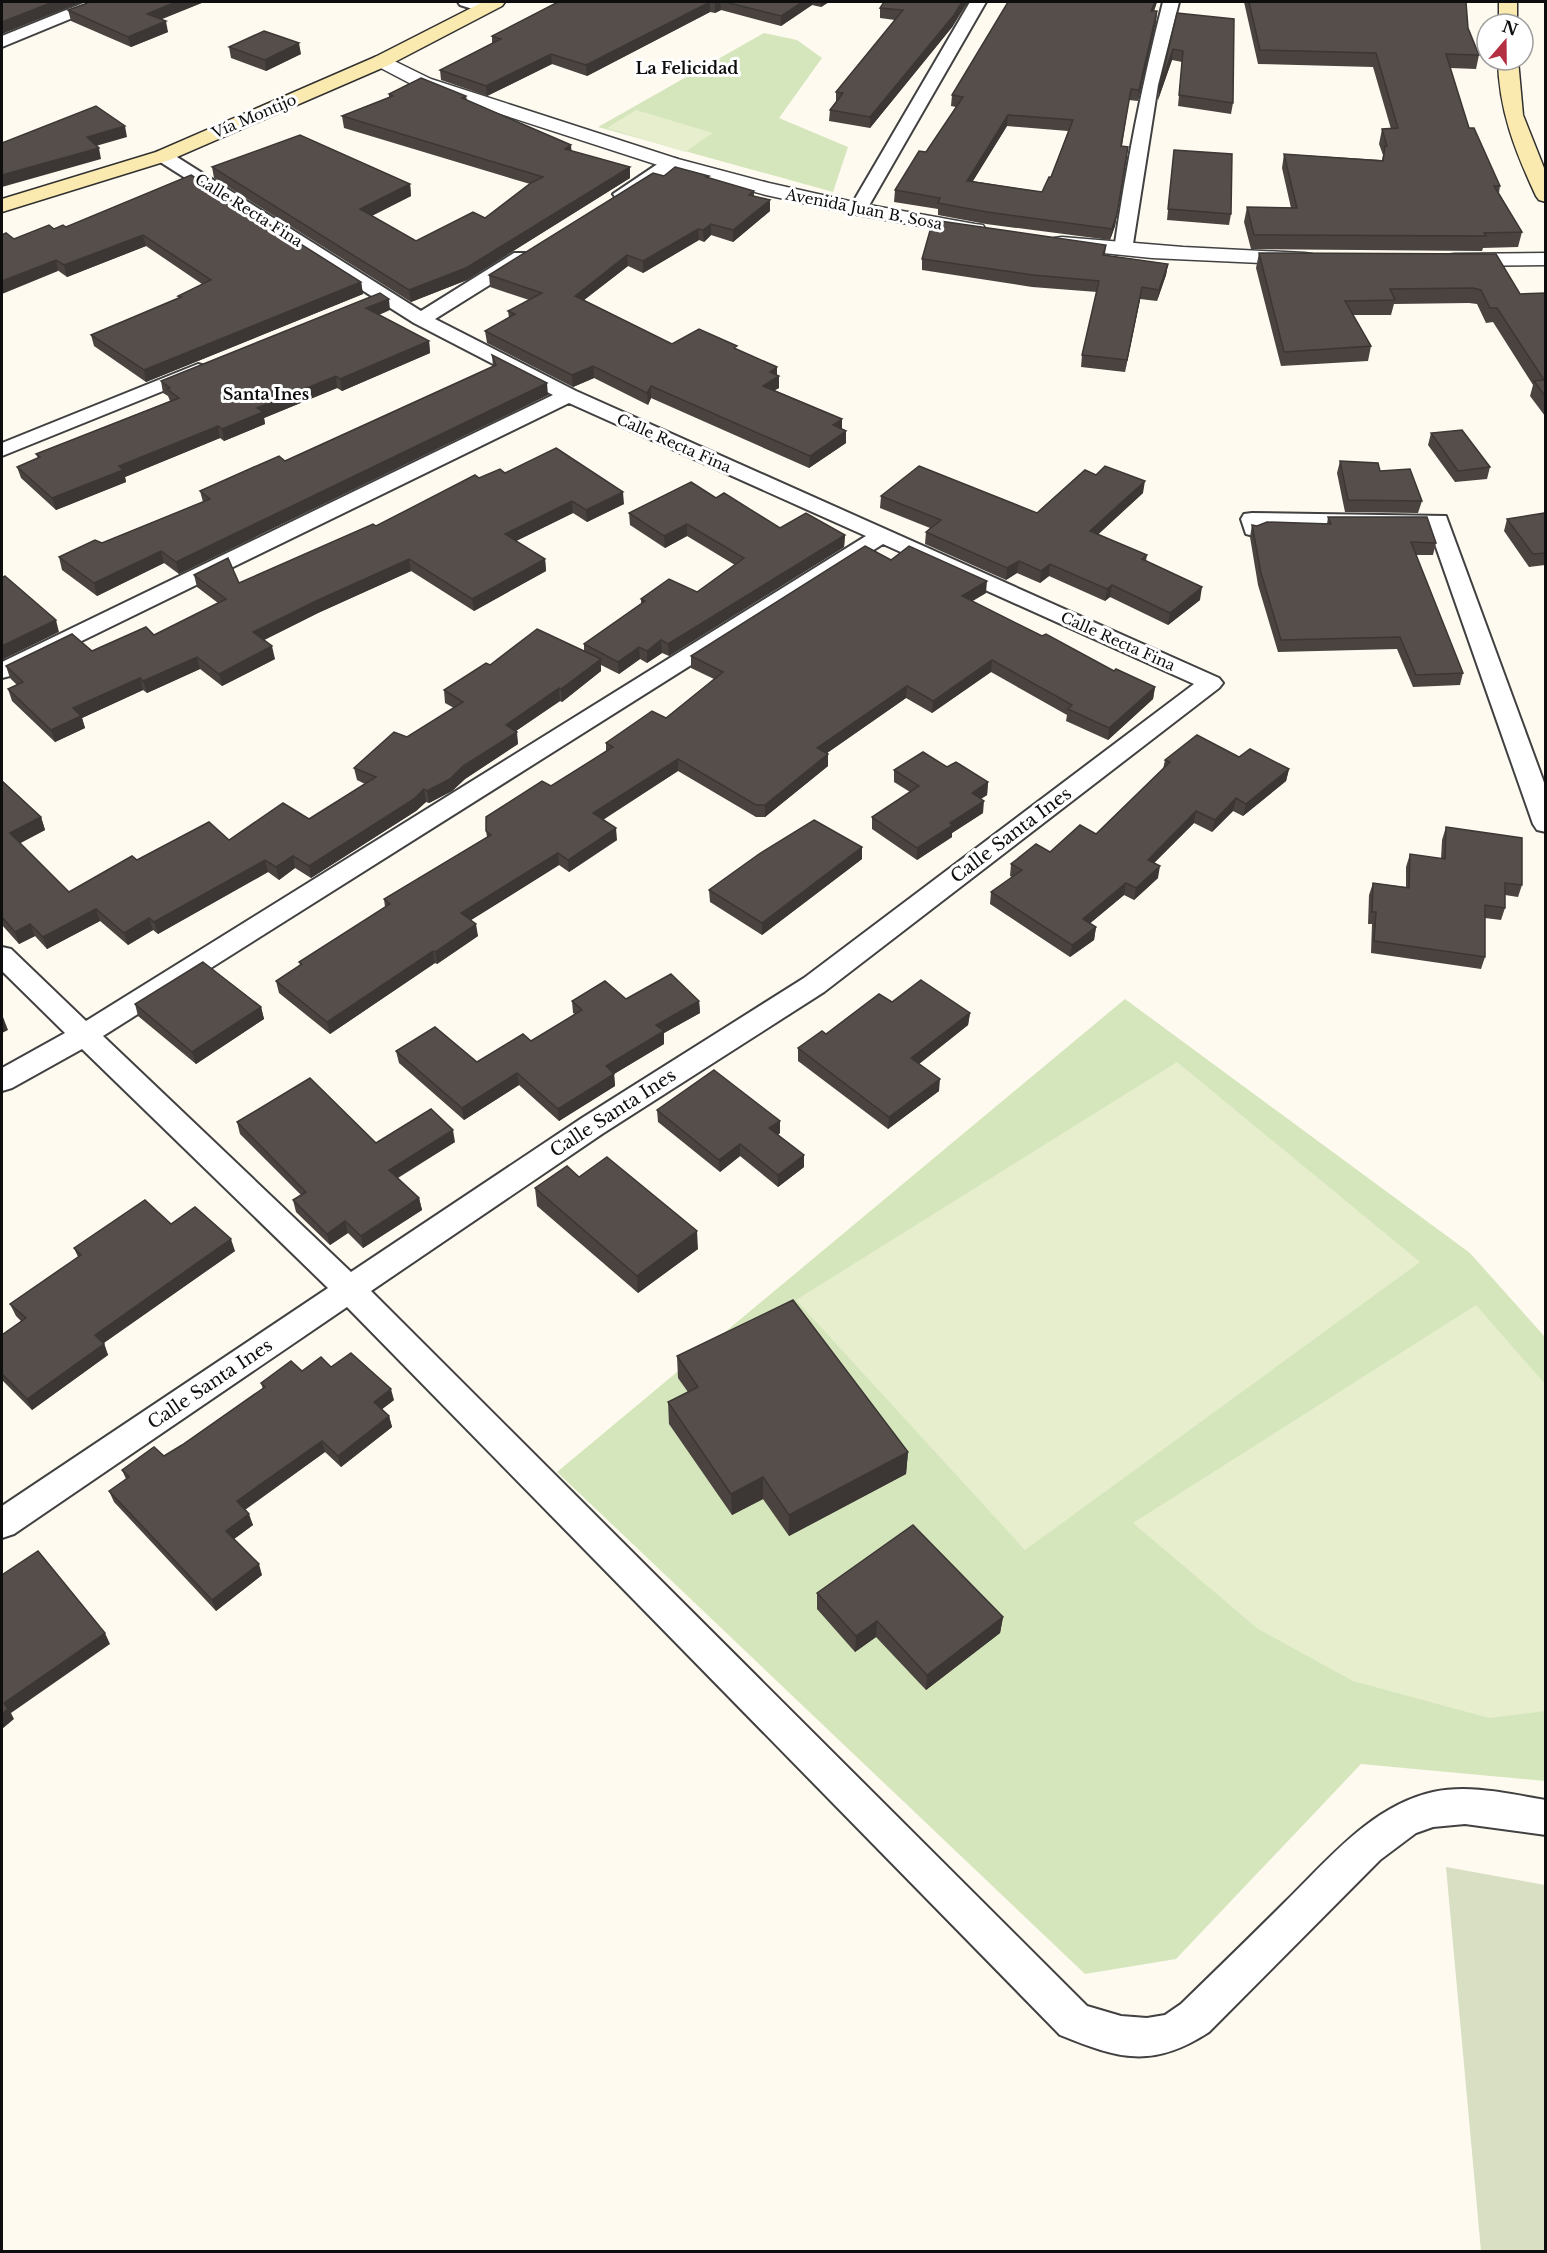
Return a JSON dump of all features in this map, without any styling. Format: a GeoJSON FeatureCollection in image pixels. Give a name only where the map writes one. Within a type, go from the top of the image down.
{"type":"FeatureCollection","features":[{"type":"Feature","properties":{"kind":"main road","name":"Vía Montijo"},"geometry":{"type":"LineString","coordinates":[[2,206],[163,156],[382,61],[491,5]]}},
{"type":"Feature","properties":{"kind":"main road"},"geometry":{"type":"LineString","coordinates":[[1508,72],[1509,101],[1518,135],[1545,196]]}},
{"type":"Feature","properties":{"kind":"street"},"geometry":{"type":"LineString","coordinates":[[2,42],[98,2]]}},
{"type":"Feature","properties":{"kind":"street"},"geometry":{"type":"LineString","coordinates":[[466,2],[491,5]]}},
{"type":"Feature","properties":{"kind":"street"},"geometry":{"type":"LineString","coordinates":[[858,209],[978,2]]}},
{"type":"Feature","properties":{"kind":"street"},"geometry":{"type":"LineString","coordinates":[[1123,250],[1131,187],[1150,85],[1171,2]]}},
{"type":"Feature","properties":{"kind":"street","name":"Avenida Juan B. Sosa"},"geometry":{"type":"LineString","coordinates":[[382,61],[424,82],[671,163],[765,189],[858,209],[994,233]]}},
{"type":"Feature","properties":{"kind":"street","name":"Calle Recta Fina"},"geometry":{"type":"LineString","coordinates":[[163,156],[421,319],[568,395],[1211,682]]}},
{"type":"Feature","properties":{"kind":"street"},"geometry":{"type":"LineString","coordinates":[[611,201],[671,163]]}},
{"type":"Feature","properties":{"kind":"street"},"geometry":{"type":"LineString","coordinates":[[1040,240],[1123,250],[1243,258],[1321,260]]}},
{"type":"Feature","properties":{"kind":"street"},"geometry":{"type":"LineString","coordinates":[[421,319],[541,244]]}},
{"type":"Feature","properties":{"kind":"street"},"geometry":{"type":"LineString","coordinates":[[1433,261],[1545,259]]}},
{"type":"Feature","properties":{"kind":"street"},"geometry":{"type":"LineString","coordinates":[[362,304],[383,295]]}},
{"type":"Feature","properties":{"kind":"street"},"geometry":{"type":"LineString","coordinates":[[2,450],[220,362]]}},
{"type":"Feature","properties":{"kind":"street"},"geometry":{"type":"LineString","coordinates":[[2,671],[568,395]]}},
{"type":"Feature","properties":{"kind":"street"},"geometry":{"type":"LineString","coordinates":[[1254,529],[1252,519],[1438,521],[1545,824]]}},
{"type":"Feature","properties":{"kind":"street"},"geometry":{"type":"LineString","coordinates":[[2,1081],[84,1035],[881,536]]}},
{"type":"Feature","properties":{"kind":"street","name":"Calle Santa Ines"},"geometry":{"type":"LineString","coordinates":[[2,1524],[592,1125],[814,985],[1211,682]]}},
{"type":"Feature","properties":{"kind":"street"},"geometry":{"type":"LineString","coordinates":[[2,956],[350,1290],[1074,2021],[1107,2034],[1138,2037],[1170,2033],[1195,2018],[1366,1847],[1417,1814],[1450,1806],[1481,1808],[1545,1818]]}},
{"type":"Feature","properties":{"kind":"green space"},"geometry":{"type":"Polygon","coordinates":[[[764,33],[797,40],[822,58],[779,118],[848,147],[833,192],[598,127],[764,33]]]}},
{"type":"Feature","properties":{"kind":"green space"},"geometry":{"type":"Polygon","coordinates":[[[636,110],[713,133],[685,152],[607,128],[636,110]]]}},
{"type":"Feature","properties":{"kind":"green space"},"geometry":{"type":"Polygon","coordinates":[[[1125,999],[1470,1253],[1545,1337],[1545,1781],[1361,1764],[1176,1959],[1085,1974],[557,1472],[1125,999]]]}},
{"type":"Feature","properties":{"kind":"green space"},"geometry":{"type":"Polygon","coordinates":[[[1177,1062],[1420,1262],[1025,1550],[796,1300],[1177,1062]]]}},
{"type":"Feature","properties":{"kind":"green space"},"geometry":{"type":"Polygon","coordinates":[[[1476,1305],[1546,1385],[1545,1711],[1489,1718],[1353,1681],[1258,1629],[1133,1523],[1476,1305]]]}},
{"type":"Feature","properties":{"kind":"green space"},"geometry":{"type":"Polygon","coordinates":[[[1446,1867],[1545,1885],[1545,2251],[1481,2251],[1446,1867]]]}},
{"type":"Feature","properties":{"kind":"building"},"geometry":{"type":"Polygon","coordinates":[[[2,2],[53,2],[2,22],[2,2]]]}},
{"type":"Feature","properties":{"kind":"building"},"geometry":{"type":"Polygon","coordinates":[[[90,2],[176,2],[147,14],[166,21],[128,37],[68,10],[90,2]]]}},
{"type":"Feature","properties":{"kind":"building"},"geometry":{"type":"Polygon","coordinates":[[[558,2],[710,2],[586,65],[551,54],[486,86],[440,70],[501,39],[492,36],[558,2]]]}},
{"type":"Feature","properties":{"kind":"building"},"geometry":{"type":"Polygon","coordinates":[[[725,2],[802,2],[781,16],[725,2]]]}},
{"type":"Feature","properties":{"kind":"building"},"geometry":{"type":"Polygon","coordinates":[[[884,2],[962,2],[954,15],[870,117],[830,110],[843,93],[836,92],[903,10],[880,8],[884,2]]]}},
{"type":"Feature","properties":{"kind":"building"},"geometry":{"type":"Polygon","coordinates":[[[1008,2],[1155,2],[1151,11],[1157,11],[1139,90],[1131,89],[1121,146],[1128,147],[1117,214],[1112,229],[987,212],[938,203],[940,198],[895,190],[919,151],[926,152],[963,97],[952,95],[1008,2]],[[1008,115],[967,181],[1042,192],[1051,177],[1073,120],[1008,115]]]}},
{"type":"Feature","properties":{"kind":"building"},"geometry":{"type":"Polygon","coordinates":[[[1249,2],[1466,2],[1468,28],[1475,45],[1475,55],[1446,54],[1469,128],[1474,128],[1500,186],[1494,186],[1522,232],[1484,233],[1486,236],[1254,235],[1247,207],[1297,208],[1284,154],[1383,161],[1385,146],[1387,146],[1382,129],[1398,128],[1376,53],[1260,50],[1249,2]]]}},
{"type":"Feature","properties":{"kind":"building"},"geometry":{"type":"Polygon","coordinates":[[[1177,13],[1234,19],[1233,103],[1179,95],[1183,51],[1173,49],[1159,89],[1177,13]]]}},
{"type":"Feature","properties":{"kind":"building"},"geometry":{"type":"Polygon","coordinates":[[[264,31],[299,43],[265,60],[229,47],[264,31]]]}},
{"type":"Feature","properties":{"kind":"building"},"geometry":{"type":"Polygon","coordinates":[[[421,78],[466,96],[462,98],[571,145],[565,149],[630,167],[466,268],[409,290],[212,167],[300,135],[410,184],[360,209],[416,241],[473,212],[485,218],[531,183],[543,177],[342,116],[393,96],[389,94],[421,78]]]}},
{"type":"Feature","properties":{"kind":"building"},"geometry":{"type":"Polygon","coordinates":[[[96,106],[125,126],[87,137],[99,148],[2,175],[2,143],[96,106]]]}},
{"type":"Feature","properties":{"kind":"building"},"geometry":{"type":"Polygon","coordinates":[[[1174,150],[1232,154],[1231,214],[1168,209],[1174,150]]]}},
{"type":"Feature","properties":{"kind":"building"},"geometry":{"type":"Polygon","coordinates":[[[675,167],[754,191],[749,195],[770,200],[733,230],[711,224],[703,230],[698,229],[643,261],[627,255],[575,296],[672,344],[699,329],[777,367],[770,372],[779,376],[763,386],[842,419],[833,425],[846,431],[810,456],[651,386],[647,393],[593,366],[572,375],[485,331],[515,314],[508,311],[542,293],[489,275],[653,173],[664,176],[675,167]]]}},
{"type":"Feature","properties":{"kind":"building"},"geometry":{"type":"Polygon","coordinates":[[[191,175],[361,282],[144,370],[91,335],[181,297],[178,296],[211,280],[143,235],[64,265],[56,260],[2,281],[2,235],[6,233],[14,239],[49,225],[54,229],[63,225],[66,227],[191,175]]]}},
{"type":"Feature","properties":{"kind":"building"},"geometry":{"type":"Polygon","coordinates":[[[933,220],[1106,245],[1103,255],[1168,264],[1159,290],[1142,287],[1127,360],[1082,355],[1099,281],[1033,275],[922,259],[933,220]]]}},
{"type":"Feature","properties":{"kind":"building"},"geometry":{"type":"Polygon","coordinates":[[[1259,253],[1496,254],[1520,294],[1545,293],[1545,396],[1534,381],[1544,380],[1497,308],[1490,308],[1481,290],[1473,288],[1390,289],[1395,300],[1345,301],[1371,346],[1284,352],[1259,253]]]}},
{"type":"Feature","properties":{"kind":"building"},"geometry":{"type":"Polygon","coordinates":[[[380,293],[389,299],[366,308],[429,341],[340,379],[336,376],[257,408],[263,412],[222,429],[218,426],[119,466],[123,470],[52,498],[17,467],[40,457],[36,454],[179,398],[161,381],[380,293]]]}},
{"type":"Feature","properties":{"kind":"building"},"geometry":{"type":"Polygon","coordinates":[[[492,355],[547,383],[176,562],[161,551],[94,583],[59,557],[95,540],[102,543],[210,499],[200,491],[279,456],[285,461],[496,365],[492,355]]]}},
{"type":"Feature","properties":{"kind":"building"},"geometry":{"type":"Polygon","coordinates":[[[1462,430],[1490,467],[1458,471],[1431,433],[1462,430]]]}},
{"type":"Feature","properties":{"kind":"building"},"geometry":{"type":"Polygon","coordinates":[[[556,448],[623,492],[586,510],[572,501],[505,534],[545,559],[472,599],[409,559],[253,632],[272,646],[219,674],[197,657],[143,681],[140,678],[73,708],[81,716],[51,730],[8,689],[23,682],[6,666],[72,634],[92,651],[146,627],[154,635],[226,599],[194,575],[228,558],[239,583],[373,524],[376,526],[475,475],[479,478],[500,469],[505,473],[556,448]]]}},
{"type":"Feature","properties":{"kind":"building"},"geometry":{"type":"Polygon","coordinates":[[[1340,461],[1378,463],[1380,471],[1410,469],[1422,501],[1348,500],[1340,461]]]}},
{"type":"Feature","properties":{"kind":"building"},"geometry":{"type":"Polygon","coordinates":[[[919,466],[1037,513],[1085,470],[1096,475],[1105,466],[1145,481],[1090,531],[1147,555],[1142,559],[1202,587],[1170,613],[1112,585],[1107,589],[1050,564],[1041,571],[1019,561],[1007,568],[926,532],[941,520],[881,496],[919,466]]]}},
{"type":"Feature","properties":{"kind":"building"},"geometry":{"type":"Polygon","coordinates":[[[691,482],[716,498],[724,493],[780,528],[806,513],[845,535],[668,644],[661,640],[647,651],[639,647],[618,662],[584,644],[645,601],[641,599],[669,579],[697,592],[744,558],[687,524],[664,536],[629,513],[691,482]]]}},
{"type":"Feature","properties":{"kind":"building"},"geometry":{"type":"Polygon","coordinates":[[[1545,513],[1545,553],[1533,554],[1507,519],[1545,513]]]}},
{"type":"Feature","properties":{"kind":"building"},"geometry":{"type":"Polygon","coordinates":[[[1328,517],[1427,517],[1436,543],[1411,542],[1463,673],[1416,675],[1400,637],[1281,640],[1261,573],[1252,525],[1257,526],[1267,522],[1331,524],[1328,517]]]}},
{"type":"Feature","properties":{"kind":"building"},"geometry":{"type":"Polygon","coordinates":[[[865,546],[891,560],[909,546],[987,581],[962,596],[1042,636],[1046,634],[1114,671],[1116,669],[1155,687],[1109,728],[1068,709],[1072,705],[992,660],[933,701],[907,686],[817,748],[828,754],[765,805],[756,805],[678,759],[593,813],[616,828],[568,860],[558,853],[461,913],[476,924],[327,1022],[276,981],[302,964],[299,962],[390,904],[384,899],[491,835],[486,831],[486,817],[542,781],[551,786],[613,747],[606,743],[652,711],[666,718],[723,672],[691,656],[865,546]]]}},
{"type":"Feature","properties":{"kind":"building"},"geometry":{"type":"Polygon","coordinates":[[[5,576],[56,620],[2,646],[2,578],[5,576]]]}},
{"type":"Feature","properties":{"kind":"building"},"geometry":{"type":"Polygon","coordinates":[[[537,629],[601,659],[561,689],[559,688],[506,725],[517,732],[463,766],[450,779],[427,791],[424,789],[414,799],[309,866],[293,856],[276,867],[265,860],[154,922],[149,918],[124,933],[96,909],[43,937],[30,924],[15,932],[2,917],[2,781],[41,817],[10,833],[69,892],[132,856],[137,860],[209,822],[229,840],[283,803],[309,819],[376,777],[354,768],[394,732],[407,737],[463,702],[444,690],[486,663],[490,665],[537,629]]]}},
{"type":"Feature","properties":{"kind":"building"},"geometry":{"type":"Polygon","coordinates":[[[1197,735],[1239,757],[1250,749],[1289,769],[1246,804],[1236,798],[1215,820],[1196,811],[1148,860],[1160,866],[1136,888],[1126,883],[1083,919],[1096,927],[1072,945],[991,892],[1022,870],[1011,864],[1036,844],[1050,852],[1080,825],[1096,834],[1170,762],[1165,760],[1197,735]]]}},
{"type":"Feature","properties":{"kind":"building"},"geometry":{"type":"Polygon","coordinates":[[[923,752],[947,767],[956,762],[988,782],[972,793],[984,801],[950,823],[953,825],[917,848],[872,817],[919,786],[894,770],[923,752]]]}},
{"type":"Feature","properties":{"kind":"building"},"geometry":{"type":"Polygon","coordinates":[[[814,820],[862,847],[762,923],[709,890],[759,854],[814,820]]]}},
{"type":"Feature","properties":{"kind":"building"},"geometry":{"type":"Polygon","coordinates":[[[1446,827],[1522,838],[1522,885],[1505,883],[1505,908],[1485,905],[1485,957],[1374,941],[1376,912],[1372,912],[1373,883],[1409,888],[1410,854],[1445,859],[1446,827]]]}},
{"type":"Feature","properties":{"kind":"building"},"geometry":{"type":"Polygon","coordinates":[[[203,962],[261,1007],[192,1052],[135,1004],[203,962]]]}},
{"type":"Feature","properties":{"kind":"building"},"geometry":{"type":"Polygon","coordinates":[[[671,974],[699,1001],[656,1025],[664,1031],[606,1066],[614,1074],[558,1109],[517,1073],[462,1108],[396,1051],[435,1027],[477,1062],[523,1034],[531,1041],[582,1010],[572,1001],[605,981],[626,999],[671,974]]]}},
{"type":"Feature","properties":{"kind":"building"},"geometry":{"type":"Polygon","coordinates":[[[921,980],[970,1013],[911,1058],[940,1079],[889,1117],[798,1048],[822,1031],[826,1034],[879,994],[892,1002],[921,980]]]}},
{"type":"Feature","properties":{"kind":"building"},"geometry":{"type":"Polygon","coordinates":[[[714,1070],[780,1121],[769,1128],[804,1155],[778,1175],[740,1144],[719,1160],[657,1110],[714,1070]]]}},
{"type":"Feature","properties":{"kind":"building"},"geometry":{"type":"Polygon","coordinates":[[[310,1078],[376,1143],[431,1109],[453,1130],[389,1170],[419,1198],[361,1236],[345,1221],[327,1234],[293,1200],[306,1192],[237,1122],[310,1078]]]}},
{"type":"Feature","properties":{"kind":"building"},"geometry":{"type":"Polygon","coordinates":[[[607,1157],[697,1231],[637,1276],[535,1188],[567,1166],[579,1177],[607,1157]]]}},
{"type":"Feature","properties":{"kind":"building"},"geometry":{"type":"Polygon","coordinates":[[[145,1200],[171,1224],[195,1207],[231,1239],[95,1335],[104,1344],[27,1399],[2,1374],[2,1335],[26,1318],[10,1304],[81,1255],[74,1248],[145,1200]]]}},
{"type":"Feature","properties":{"kind":"building"},"geometry":{"type":"Polygon","coordinates":[[[793,1300],[908,1452],[789,1515],[763,1477],[731,1494],[668,1402],[698,1387],[677,1356],[793,1300]]]}},
{"type":"Feature","properties":{"kind":"building"},"geometry":{"type":"Polygon","coordinates":[[[351,1353],[391,1389],[374,1402],[389,1416],[338,1456],[322,1441],[237,1501],[249,1514],[226,1531],[259,1564],[212,1600],[109,1491],[129,1477],[122,1470],[154,1447],[164,1456],[182,1445],[265,1387],[261,1383],[291,1361],[302,1371],[321,1357],[331,1367],[351,1353]]]}},
{"type":"Feature","properties":{"kind":"building"},"geometry":{"type":"Polygon","coordinates":[[[913,1525],[1003,1617],[927,1675],[877,1621],[856,1636],[817,1593],[913,1525]]]}},
{"type":"Feature","properties":{"kind":"building"},"geometry":{"type":"Polygon","coordinates":[[[38,1551],[105,1633],[4,1703],[8,1709],[2,1714],[2,1575],[38,1551]]]}},
{"type":"Feature","properties":{"kind":"district","name":"La Felicidad"},"geometry":{"type":"Point","coordinates":[687,68]}},
{"type":"Feature","properties":{"kind":"district","name":"Santa Ines"},"geometry":{"type":"Point","coordinates":[266,394]}}]}
